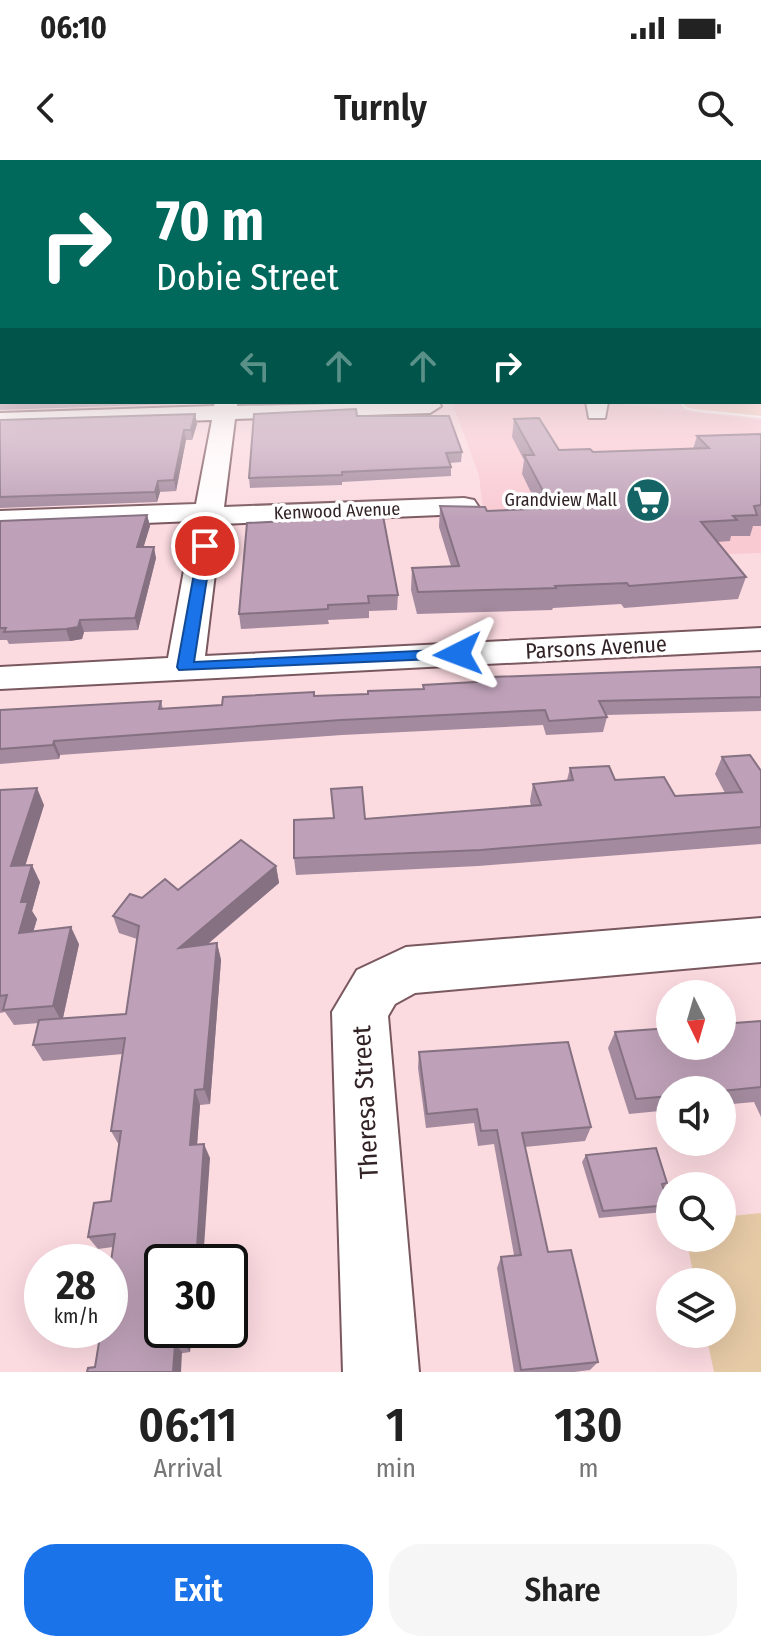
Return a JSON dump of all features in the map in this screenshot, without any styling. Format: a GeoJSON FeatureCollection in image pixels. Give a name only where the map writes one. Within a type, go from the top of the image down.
{"type":"FeatureCollection","features":[{"type":"Feature","properties":{"kind":"main road"},"geometry":{"type":"LineString","coordinates":[[738,407],[761,409]]}},
{"type":"Feature","properties":{"kind":"street"},"geometry":{"type":"LineString","coordinates":[[0,420],[225,407],[315,407]]}},
{"type":"Feature","properties":{"kind":"street"},"geometry":{"type":"LineString","coordinates":[[185,667],[225,407]]}},
{"type":"Feature","properties":{"kind":"street","name":"Kenwood Avenue"},"geometry":{"type":"LineString","coordinates":[[0,520],[464,506]]}},
{"type":"Feature","properties":{"kind":"street","name":"Parsons Avenue"},"geometry":{"type":"LineString","coordinates":[[0,678],[761,639]]}},
{"type":"Feature","properties":{"kind":"street","name":"Theresa Street"},"geometry":{"type":"LineString","coordinates":[[381,1372],[360,1012],[376,987],[406,970],[761,940]]}},
{"type":"Feature","properties":{"kind":"shaded area"},"geometry":{"type":"Polygon","coordinates":[[[454,407],[642,407],[761,420],[761,553],[505,562],[482,502],[479,475],[454,407]]]}},
{"type":"Feature","properties":{"kind":"shaded area"},"geometry":{"type":"Polygon","coordinates":[[[761,1213],[761,1372],[714,1372],[709,1348],[736,1348],[736,1268],[692,1268],[689,1252],[736,1252],[736,1216],[761,1213]]]}},
{"type":"Feature","properties":{"kind":"building"},"geometry":{"type":"Polygon","coordinates":[[[356,409],[357,416],[449,416],[462,452],[446,453],[451,467],[249,478],[254,414],[356,409]]]}},
{"type":"Feature","properties":{"kind":"building"},"geometry":{"type":"Polygon","coordinates":[[[195,414],[191,430],[184,430],[174,480],[158,481],[155,492],[0,497],[0,420],[195,414]]]}},
{"type":"Feature","properties":{"kind":"building"},"geometry":{"type":"Polygon","coordinates":[[[539,418],[559,450],[590,449],[593,452],[709,448],[697,436],[761,434],[761,505],[754,506],[757,515],[733,516],[737,520],[701,522],[746,577],[629,586],[627,583],[418,592],[412,568],[459,566],[440,506],[485,507],[487,511],[552,508],[524,455],[534,455],[514,419],[539,418]]]}},
{"type":"Feature","properties":{"kind":"building"},"geometry":{"type":"Polygon","coordinates":[[[147,515],[137,547],[154,547],[135,618],[80,620],[78,627],[66,629],[4,632],[6,628],[0,628],[0,521],[147,515]]]}},
{"type":"Feature","properties":{"kind":"building"},"geometry":{"type":"Polygon","coordinates":[[[383,516],[398,595],[368,596],[369,603],[328,605],[328,609],[239,614],[247,523],[383,516]]]}},
{"type":"Feature","properties":{"kind":"building"},"geometry":{"type":"Polygon","coordinates":[[[761,667],[761,697],[599,701],[607,717],[549,721],[545,710],[341,720],[54,741],[53,745],[0,749],[0,710],[161,701],[159,709],[222,705],[223,697],[314,692],[314,696],[368,694],[368,691],[424,689],[423,685],[493,681],[492,677],[761,667]]]}},
{"type":"Feature","properties":{"kind":"building"},"geometry":{"type":"Polygon","coordinates":[[[750,755],[761,771],[761,827],[481,850],[294,858],[294,820],[334,818],[331,789],[362,787],[365,819],[541,805],[533,784],[573,780],[570,768],[609,766],[615,780],[664,777],[675,796],[742,792],[722,757],[750,755]]]}},
{"type":"Feature","properties":{"kind":"building"},"geometry":{"type":"Polygon","coordinates":[[[37,788],[11,866],[32,865],[21,902],[28,902],[19,933],[71,927],[53,1006],[3,1010],[7,995],[0,996],[0,790],[37,788]]]}},
{"type":"Feature","properties":{"kind":"building"},"geometry":{"type":"Polygon","coordinates":[[[241,840],[276,866],[179,948],[217,943],[204,1089],[195,1090],[190,1145],[204,1144],[197,1244],[144,1244],[144,1348],[175,1348],[173,1372],[87,1372],[88,1368],[95,1367],[98,1348],[128,1348],[128,1244],[114,1244],[115,1234],[88,1237],[94,1203],[111,1201],[121,1131],[111,1131],[125,1038],[33,1045],[39,1020],[126,1014],[139,926],[113,916],[130,894],[142,898],[165,879],[178,890],[241,840]]]}},
{"type":"Feature","properties":{"kind":"building"},"geometry":{"type":"Polygon","coordinates":[[[761,1021],[761,1087],[736,1090],[736,1076],[656,1076],[656,1097],[636,1099],[615,1032],[656,1029],[656,1060],[736,1060],[736,1023],[761,1021]]]}},
{"type":"Feature","properties":{"kind":"building"},"geometry":{"type":"Polygon","coordinates":[[[568,1042],[591,1127],[522,1133],[548,1252],[571,1250],[598,1362],[521,1370],[501,1257],[521,1255],[497,1130],[481,1131],[477,1109],[427,1114],[419,1052],[568,1042]]]}},
{"type":"Feature","properties":{"kind":"building"},"geometry":{"type":"Polygon","coordinates":[[[656,1148],[664,1172],[656,1172],[656,1206],[603,1211],[586,1155],[656,1148]]]}},
{"type":"Feature","properties":{"kind":"place","name":"Grandview Mall"},"geometry":{"type":"Point","coordinates":[648,500]}},
{"type":"Feature","properties":{"kind":"route"},"geometry":{"type":"LineString","coordinates":[[205,546],[185,667],[458,654]]}}]}
